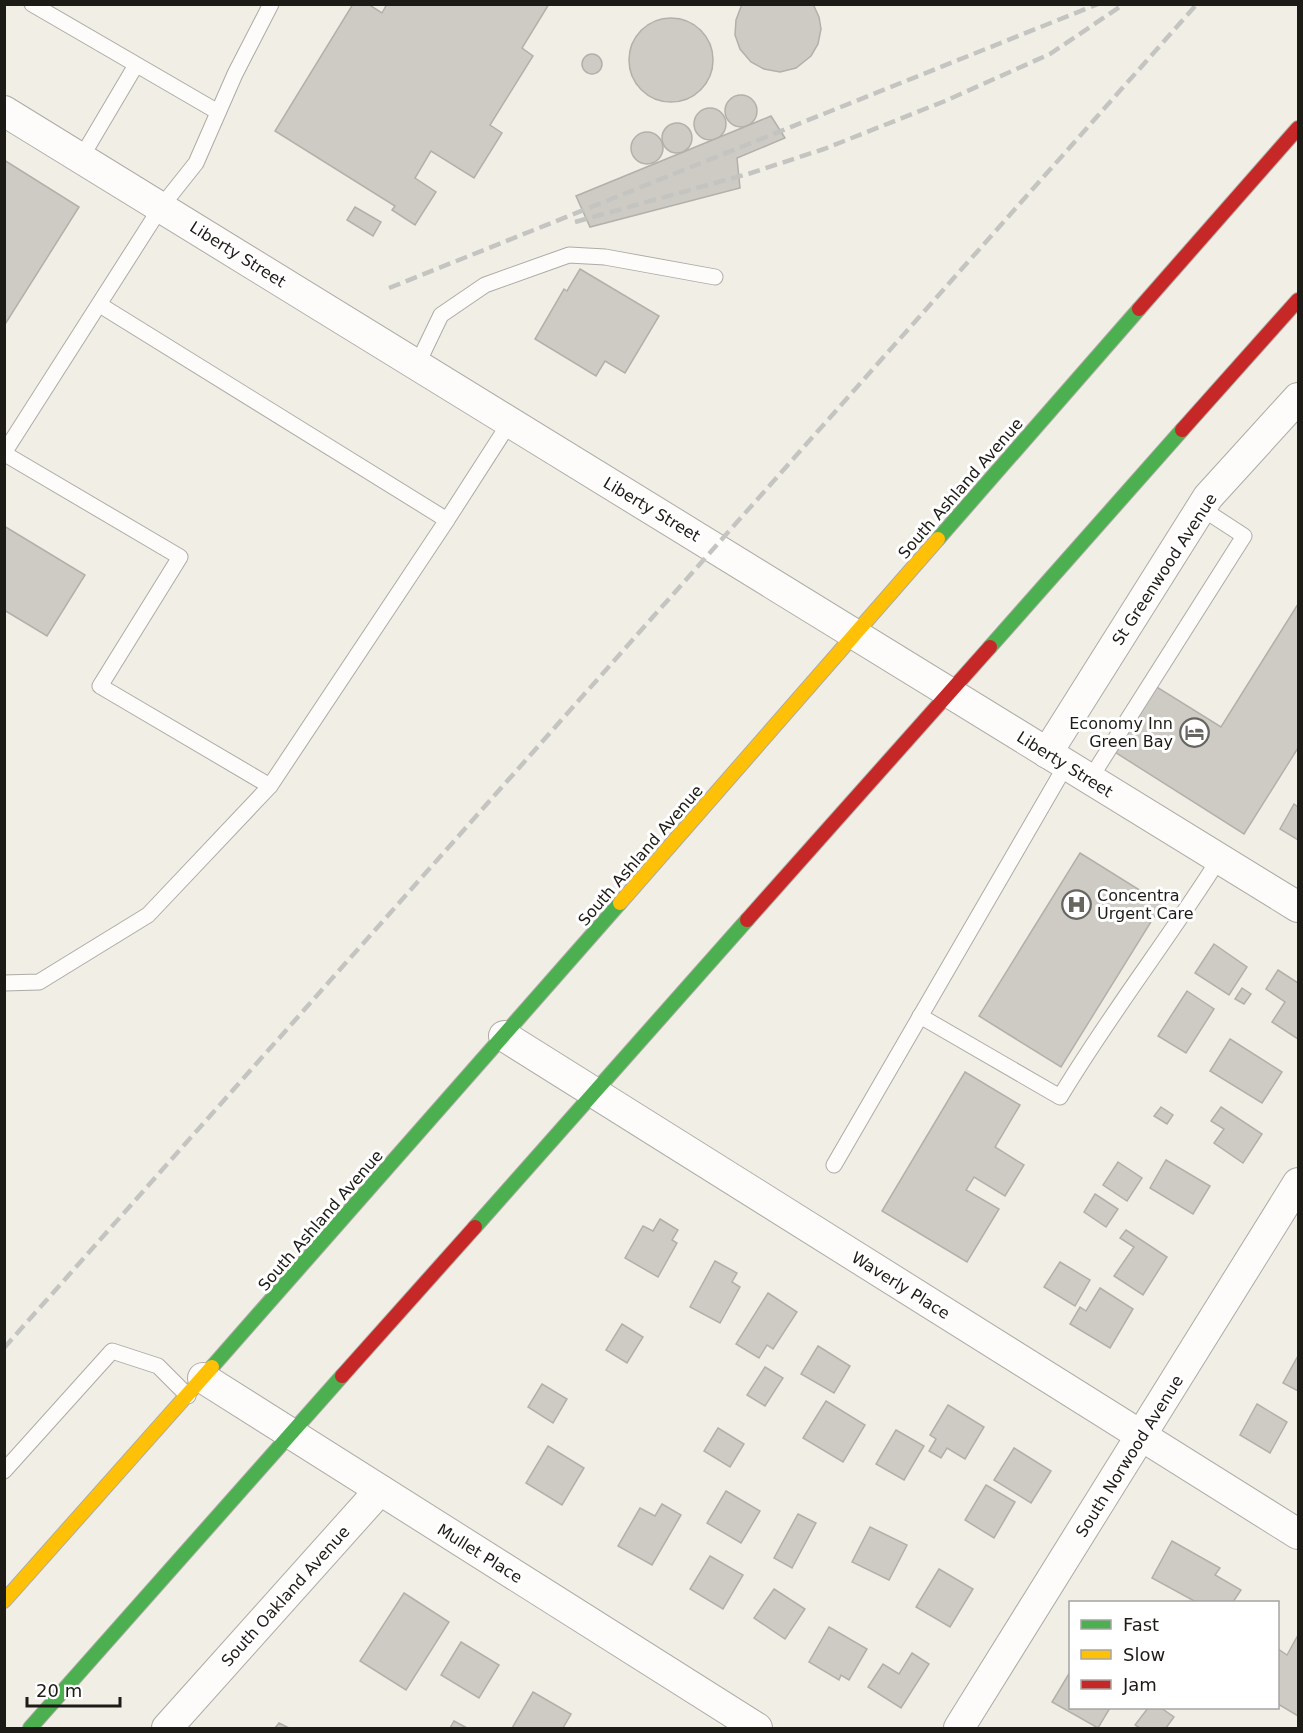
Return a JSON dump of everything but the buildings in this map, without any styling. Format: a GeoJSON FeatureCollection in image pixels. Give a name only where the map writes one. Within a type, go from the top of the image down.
{"type":"FeatureCollection","features":[{"type":"Feature","properties":{"kind":"main road","name":"South Ashland Avenue"},"geometry":{"type":"LineString","coordinates":[[4,1601],[504,1036],[1299,128]]}},
{"type":"Feature","properties":{"kind":"main road"},"geometry":{"type":"LineString","coordinates":[[30,1728],[1299,300]]}},
{"type":"Feature","properties":{"kind":"street","name":"Liberty Street"},"geometry":{"type":"LineString","coordinates":[[4,111],[1299,908]]}},
{"type":"Feature","properties":{"kind":"street","name":"St Greenwood Avenue"},"geometry":{"type":"LineString","coordinates":[[1068,766],[1201,508],[1208,497],[1299,398]]}},
{"type":"Feature","properties":{"kind":"street","name":"Waverly Place"},"geometry":{"type":"LineString","coordinates":[[504,1036],[1299,1534]]}},
{"type":"Feature","properties":{"kind":"street","name":"South Norwood Avenue"},"geometry":{"type":"LineString","coordinates":[[959,1728],[1299,1183]]}},
{"type":"Feature","properties":{"kind":"street","name":"Mullet Place"},"geometry":{"type":"LineString","coordinates":[[195,1387],[292,1434],[757,1728]]}},
{"type":"Feature","properties":{"kind":"street","name":"South Oakland Avenue"},"geometry":{"type":"LineString","coordinates":[[172,1727],[380,1490]]}},
{"type":"Feature","properties":{"kind":"lane"},"geometry":{"type":"LineString","coordinates":[[32,4],[219,112]]}},
{"type":"Feature","properties":{"kind":"lane"},"geometry":{"type":"LineString","coordinates":[[270,786],[100,686],[180,557],[5,453],[161,207],[196,163],[235,74],[271,4]]}},
{"type":"Feature","properties":{"kind":"lane"},"geometry":{"type":"LineString","coordinates":[[81,158],[136,65]]}},
{"type":"Feature","properties":{"kind":"lane"},"geometry":{"type":"LineString","coordinates":[[417,365],[441,315],[485,285],[569,255],[605,258],[715,277]]}},
{"type":"Feature","properties":{"kind":"lane"},"geometry":{"type":"LineString","coordinates":[[100,305],[447,520]]}},
{"type":"Feature","properties":{"kind":"lane"},"geometry":{"type":"LineString","coordinates":[[4,983],[39,982],[148,915],[270,786],[510,422]]}},
{"type":"Feature","properties":{"kind":"lane"},"geometry":{"type":"LineString","coordinates":[[834,1165],[1068,766],[1244,536],[1201,508]]}},
{"type":"Feature","properties":{"kind":"lane"},"geometry":{"type":"LineString","coordinates":[[920,1016],[1060,1097],[1090,1047],[1192,902],[1219,859]]}},
{"type":"Feature","properties":{"kind":"lane"},"geometry":{"type":"LineString","coordinates":[[4,1471],[112,1351],[158,1366],[195,1387]]}},
{"type":"Feature","properties":{"kind":"railway"},"geometry":{"type":"LineString","coordinates":[[389,288],[1098,4]]}},
{"type":"Feature","properties":{"kind":"railway"},"geometry":{"type":"LineString","coordinates":[[575,222],[751,173],[824,149],[945,101],[1050,54],[1124,4]]}},
{"type":"Feature","properties":{"kind":"railway"},"geometry":{"type":"LineString","coordinates":[[4,1348],[1197,4]]}},
{"type":"Feature","properties":{"kind":"traffic: fast"},"geometry":{"type":"LineString","coordinates":[[938,539],[1139,309]]}},
{"type":"Feature","properties":{"kind":"traffic: fast"},"geometry":{"type":"LineString","coordinates":[[990,647],[1182,430]]}},
{"type":"Feature","properties":{"kind":"traffic: fast"},"geometry":{"type":"LineString","coordinates":[[212,1367],[620,903]]}},
{"type":"Feature","properties":{"kind":"traffic: fast"},"geometry":{"type":"LineString","coordinates":[[475,1227],[747,920]]}},
{"type":"Feature","properties":{"kind":"traffic: fast"},"geometry":{"type":"LineString","coordinates":[[30,1728],[342,1376]]}},
{"type":"Feature","properties":{"kind":"traffic: slow"},"geometry":{"type":"LineString","coordinates":[[620,903],[938,539]]}},
{"type":"Feature","properties":{"kind":"traffic: slow"},"geometry":{"type":"LineString","coordinates":[[4,1601],[212,1367]]}},
{"type":"Feature","properties":{"kind":"traffic: jam"},"geometry":{"type":"LineString","coordinates":[[1139,309],[1298,128]]}},
{"type":"Feature","properties":{"kind":"traffic: jam"},"geometry":{"type":"LineString","coordinates":[[1182,430],[1298,300]]}},
{"type":"Feature","properties":{"kind":"traffic: jam"},"geometry":{"type":"LineString","coordinates":[[747,920],[990,647]]}},
{"type":"Feature","properties":{"kind":"traffic: jam"},"geometry":{"type":"LineString","coordinates":[[342,1376],[475,1227]]}},
{"type":"Feature","properties":{"kind":"place","name":"Economy Inn Green Bay"},"geometry":{"type":"Point","coordinates":[1194,732]}},
{"type":"Feature","properties":{"kind":"place","name":"Concentra Urgent Care"},"geometry":{"type":"Point","coordinates":[1076,904]}}]}
